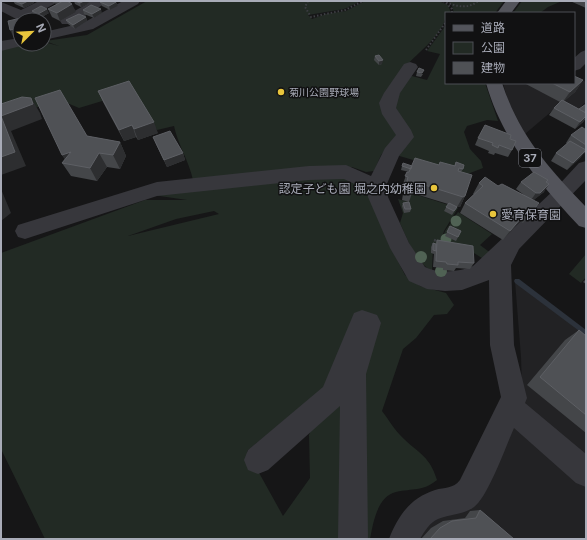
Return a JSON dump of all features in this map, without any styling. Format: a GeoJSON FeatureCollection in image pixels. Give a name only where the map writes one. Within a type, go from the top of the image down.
{"type":"FeatureCollection","features":[{"type":"Feature","properties":{"kind":"main road"},"geometry":{"type":"LineString","coordinates":[[505,12],[513,1]]}},
{"type":"Feature","properties":{"kind":"main road","name":"37"},"geometry":{"type":"LineString","coordinates":[[494,84],[504,114],[528,155],[586,220]]}},
{"type":"Feature","properties":{"kind":"street"},"geometry":{"type":"LineString","coordinates":[[2,7],[17,1]]}},
{"type":"Feature","properties":{"kind":"street"},"geometry":{"type":"LineString","coordinates":[[33,12],[49,1]]}},
{"type":"Feature","properties":{"kind":"street"},"geometry":{"type":"LineString","coordinates":[[52,30],[97,4],[91,1]]}},
{"type":"Feature","properties":{"kind":"street"},"geometry":{"type":"LineString","coordinates":[[52,31],[88,26],[133,1]]}},
{"type":"Feature","properties":{"kind":"street"},"geometry":{"type":"LineString","coordinates":[[2,7],[12,12]]}},
{"type":"Feature","properties":{"kind":"street"},"geometry":{"type":"LineString","coordinates":[[1,46],[12,44]]}},
{"type":"Feature","properties":{"kind":"street"},"geometry":{"type":"LineString","coordinates":[[575,65],[586,56]]}},
{"type":"Feature","properties":{"kind":"street"},"geometry":{"type":"LineString","coordinates":[[410,67],[395,88],[388,102],[388,108],[405,134],[391,152],[377,191],[408,261],[417,274],[428,279],[462,280],[481,273],[514,242],[586,168]]}},
{"type":"Feature","properties":{"kind":"street"},"geometry":{"type":"LineString","coordinates":[[575,74],[586,80]]}},
{"type":"Feature","properties":{"kind":"street"},"geometry":{"type":"LineString","coordinates":[[25,231],[157,189],[204,186],[309,173],[346,172],[377,191],[386,192],[397,164]]}},
{"type":"Feature","properties":{"kind":"street"},"geometry":{"type":"LineString","coordinates":[[404,539],[414,520],[434,506],[460,499],[468,493],[475,483],[514,398],[502,345],[499,279],[500,263],[514,242]]}},
{"type":"Feature","properties":{"kind":"street"},"geometry":{"type":"LineString","coordinates":[[258,460],[332,396],[362,321],[369,323],[353,374],[353,539]]}},
{"type":"Feature","properties":{"kind":"street"},"geometry":{"type":"LineString","coordinates":[[510,407],[586,473]]}},
{"type":"Feature","properties":{"kind":"path"},"geometry":{"type":"LineString","coordinates":[[308,1],[305,7],[311,17],[345,10],[363,1]]}},
{"type":"Feature","properties":{"kind":"path"},"geometry":{"type":"LineString","coordinates":[[443,1],[460,7],[472,5],[478,1]]}},
{"type":"Feature","properties":{"kind":"path"},"geometry":{"type":"LineString","coordinates":[[446,2],[452,9],[452,12]]}},
{"type":"Feature","properties":{"kind":"path"},"geometry":{"type":"LineString","coordinates":[[426,50],[445,23]]}},
{"type":"Feature","properties":{"kind":"path"},"geometry":{"type":"LineString","coordinates":[[434,240],[441,242]]}},
{"type":"Feature","properties":{"kind":"shaded area"},"geometry":{"type":"Polygon","coordinates":[[[575,76],[586,82],[586,102],[574,113],[559,105],[525,134],[508,101],[503,84],[575,84],[575,76]]]}},
{"type":"Feature","properties":{"kind":"shaded area"},"geometry":{"type":"Polygon","coordinates":[[[515,281],[586,335],[586,461],[526,407],[522,392],[521,357],[515,281]]]}},
{"type":"Feature","properties":{"kind":"shaded area"},"geometry":{"type":"Polygon","coordinates":[[[517,426],[586,482],[586,539],[414,539],[513,428],[517,426]]]}},
{"type":"Feature","properties":{"kind":"green space"},"geometry":{"type":"Polygon","coordinates":[[[147,1],[361,1],[344,9],[308,15],[312,19],[326,14],[346,11],[365,1],[439,1],[448,5],[451,12],[445,12],[445,20],[441,28],[430,42],[405,67],[387,94],[399,133],[381,155],[374,171],[366,172],[352,167],[193,180],[174,126],[157,130],[132,92],[79,108],[60,100],[1,119],[1,42],[12,43],[12,52],[52,52],[52,44],[59,46],[52,44],[52,40],[87,35],[147,1]]]}},
{"type":"Feature","properties":{"kind":"green space"},"geometry":{"type":"Polygon","coordinates":[[[445,1],[504,1],[496,12],[454,12],[451,3],[445,1]]]}},
{"type":"Feature","properties":{"kind":"green space"},"geometry":{"type":"Polygon","coordinates":[[[522,1],[562,1],[548,7],[541,12],[514,12],[522,1]]]}},
{"type":"Feature","properties":{"kind":"green space"},"geometry":{"type":"Polygon","coordinates":[[[445,26],[445,84],[485,84],[498,121],[487,120],[467,126],[464,132],[470,149],[481,161],[483,168],[465,175],[396,155],[400,147],[393,107],[408,75],[427,80],[440,54],[427,51],[445,26]]]}},
{"type":"Feature","properties":{"kind":"green space"},"geometry":{"type":"Polygon","coordinates":[[[309,173],[363,179],[376,186],[367,191],[359,189],[367,192],[389,244],[405,275],[420,286],[446,293],[454,305],[447,314],[434,315],[416,338],[403,349],[382,411],[401,436],[428,461],[437,480],[422,488],[396,492],[384,499],[377,511],[370,539],[45,539],[1,449],[1,253],[145,200],[187,200],[153,195],[309,173]],[[214,211],[176,219],[128,236],[219,214],[214,211]],[[328,384],[247,451],[283,516],[310,478],[309,435],[328,384]]]}},
{"type":"Feature","properties":{"kind":"green space"},"geometry":{"type":"Polygon","coordinates":[[[411,193],[458,208],[444,231],[439,247],[433,246],[432,271],[421,262],[417,256],[400,223],[403,213],[398,199],[409,202],[411,193]]]}},
{"type":"Feature","properties":{"kind":"green space"},"geometry":{"type":"Polygon","coordinates":[[[458,212],[492,234],[480,245],[492,254],[485,260],[474,253],[440,247],[445,231],[458,212]]]}},
{"type":"Feature","properties":{"kind":"green space"},"geometry":{"type":"Polygon","coordinates":[[[586,254],[586,277],[581,283],[569,274],[586,254]]]}},
{"type":"Feature","properties":{"kind":"building"},"geometry":{"type":"Polygon","coordinates":[[[14,1],[28,1],[22,4],[14,1]]]}},
{"type":"Feature","properties":{"kind":"building"},"geometry":{"type":"Polygon","coordinates":[[[63,1],[67,1],[72,4],[57,13],[48,9],[63,1]]]}},
{"type":"Feature","properties":{"kind":"building"},"geometry":{"type":"Polygon","coordinates":[[[100,2],[116,2],[109,6],[100,2]]]}},
{"type":"Feature","properties":{"kind":"building"},"geometry":{"type":"Polygon","coordinates":[[[91,5],[101,9],[92,14],[83,10],[91,5]]]}},
{"type":"Feature","properties":{"kind":"building"},"geometry":{"type":"Polygon","coordinates":[[[41,6],[47,9],[42,12],[32,11],[41,6]]]}},
{"type":"Feature","properties":{"kind":"building"},"geometry":{"type":"Polygon","coordinates":[[[79,14],[86,17],[73,25],[66,20],[79,14]]]}},
{"type":"Feature","properties":{"kind":"building"},"geometry":{"type":"Polygon","coordinates":[[[12,20],[12,30],[10,30],[8,21],[12,20]]]}},
{"type":"Feature","properties":{"kind":"building"},"geometry":{"type":"Polygon","coordinates":[[[379,55],[383,60],[379,61],[375,56],[379,55]]]}},
{"type":"Feature","properties":{"kind":"building"},"geometry":{"type":"Polygon","coordinates":[[[419,68],[424,70],[422,73],[417,72],[419,68]]]}},
{"type":"Feature","properties":{"kind":"building"},"geometry":{"type":"Polygon","coordinates":[[[575,76],[583,80],[570,92],[554,84],[575,84],[575,76]]]}},
{"type":"Feature","properties":{"kind":"building"},"geometry":{"type":"Polygon","coordinates":[[[129,81],[154,122],[134,129],[132,125],[119,130],[98,91],[129,81]]]}},
{"type":"Feature","properties":{"kind":"building"},"geometry":{"type":"Polygon","coordinates":[[[60,90],[87,136],[120,142],[113,155],[99,153],[90,168],[62,163],[71,152],[62,155],[35,98],[60,90]]]}},
{"type":"Feature","properties":{"kind":"building"},"geometry":{"type":"Polygon","coordinates":[[[22,97],[31,98],[33,104],[1,116],[1,104],[22,97]]]}},
{"type":"Feature","properties":{"kind":"building"},"geometry":{"type":"Polygon","coordinates":[[[562,100],[586,113],[586,116],[580,122],[554,108],[562,100]]]}},
{"type":"Feature","properties":{"kind":"building"},"geometry":{"type":"Polygon","coordinates":[[[586,104],[586,113],[579,109],[586,104]]]}},
{"type":"Feature","properties":{"kind":"building"},"geometry":{"type":"Polygon","coordinates":[[[1,116],[15,152],[1,157],[1,116]]]}},
{"type":"Feature","properties":{"kind":"building"},"geometry":{"type":"Polygon","coordinates":[[[485,125],[511,135],[510,139],[516,141],[512,150],[499,145],[498,148],[492,145],[493,143],[478,138],[485,125]]]}},
{"type":"Feature","properties":{"kind":"building"},"geometry":{"type":"Polygon","coordinates":[[[582,127],[586,130],[586,145],[571,135],[582,127]]]}},
{"type":"Feature","properties":{"kind":"building"},"geometry":{"type":"Polygon","coordinates":[[[170,131],[183,153],[164,160],[153,137],[170,131]]]}},
{"type":"Feature","properties":{"kind":"building"},"geometry":{"type":"Polygon","coordinates":[[[570,141],[586,150],[573,163],[556,153],[570,141]]]}},
{"type":"Feature","properties":{"kind":"building"},"geometry":{"type":"Polygon","coordinates":[[[415,158],[439,165],[440,162],[455,166],[456,162],[464,165],[463,169],[459,168],[458,171],[472,175],[465,196],[463,197],[415,182],[413,191],[405,189],[408,177],[405,176],[407,172],[409,172],[415,158]]]}},
{"type":"Feature","properties":{"kind":"building"},"geometry":{"type":"Polygon","coordinates":[[[403,163],[412,166],[411,169],[402,166],[403,163]]]}},
{"type":"Feature","properties":{"kind":"building"},"geometry":{"type":"Polygon","coordinates":[[[534,172],[548,180],[546,182],[549,184],[540,193],[536,193],[521,182],[534,172]]]}},
{"type":"Feature","properties":{"kind":"building"},"geometry":{"type":"Polygon","coordinates":[[[485,177],[498,186],[502,184],[539,203],[531,213],[527,211],[510,231],[465,203],[483,186],[479,183],[485,177]]]}},
{"type":"Feature","properties":{"kind":"building"},"geometry":{"type":"Polygon","coordinates":[[[409,202],[411,209],[405,209],[403,203],[409,202]]]}},
{"type":"Feature","properties":{"kind":"building"},"geometry":{"type":"Polygon","coordinates":[[[449,203],[457,207],[454,211],[446,207],[449,203]]]}},
{"type":"Feature","properties":{"kind":"building"},"geometry":{"type":"Polygon","coordinates":[[[450,226],[461,231],[458,237],[447,232],[450,226]]]}},
{"type":"Feature","properties":{"kind":"building"},"geometry":{"type":"Polygon","coordinates":[[[437,240],[473,246],[474,263],[458,262],[458,265],[436,261],[437,240]]]}},
{"type":"Feature","properties":{"kind":"building"},"geometry":{"type":"Polygon","coordinates":[[[433,243],[436,244],[436,251],[433,250],[433,243]]]}},
{"type":"Feature","properties":{"kind":"building"},"geometry":{"type":"Polygon","coordinates":[[[579,330],[586,336],[586,415],[540,377],[579,330]]]}},
{"type":"Feature","properties":{"kind":"building"},"geometry":{"type":"Polygon","coordinates":[[[480,510],[514,539],[430,539],[440,528],[452,521],[476,518],[480,510]]]}},
{"type":"Feature","properties":{"kind":"waterway"},"geometry":{"type":"LineString","coordinates":[[517,281],[586,333]]}},
{"type":"Feature","properties":{"kind":"place","name":"菊川公園野球場"},"geometry":{"type":"Point","coordinates":[281,92]}},
{"type":"Feature","properties":{"kind":"place","name":"認定子ども園 堀之内幼稚園"},"geometry":{"type":"Point","coordinates":[434,188]}},
{"type":"Feature","properties":{"kind":"place","name":"愛育保育園"},"geometry":{"type":"Point","coordinates":[493,214]}}]}
